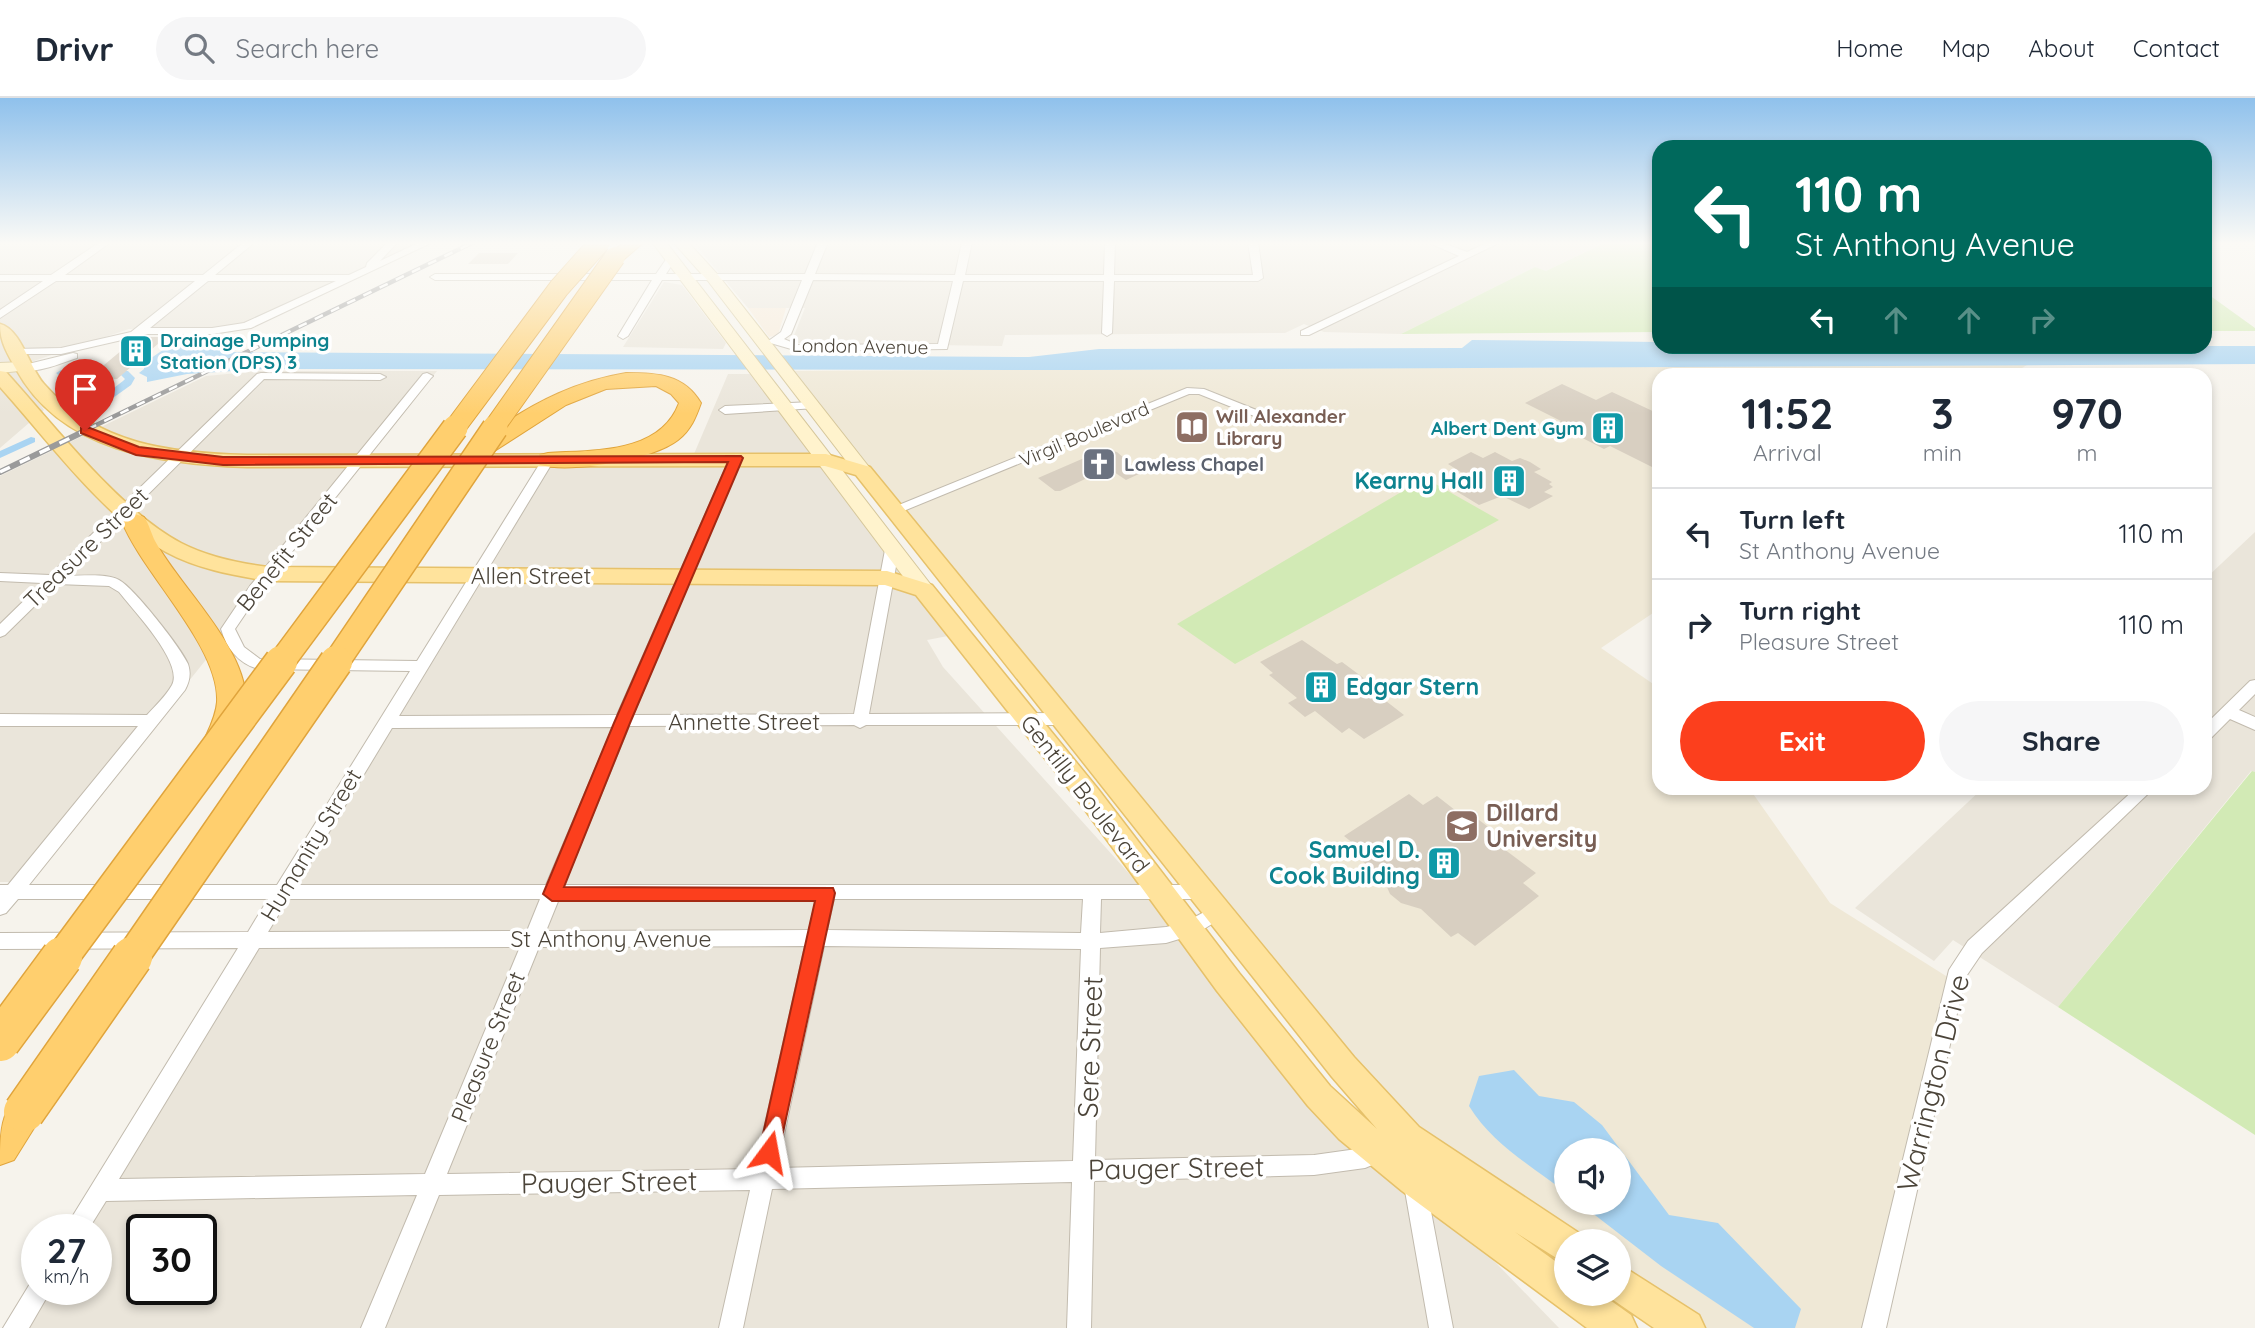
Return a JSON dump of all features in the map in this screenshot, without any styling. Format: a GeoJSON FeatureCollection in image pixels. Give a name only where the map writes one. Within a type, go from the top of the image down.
{"type":"FeatureCollection","features":[{"type":"Feature","properties":{"kind":"highway"},"geometry":{"type":"LineString","coordinates":[[470,407],[467,397],[535,299]]}},
{"type":"Feature","properties":{"kind":"highway"},"geometry":{"type":"LineString","coordinates":[[0,1041],[550,299]]}},
{"type":"Feature","properties":{"kind":"highway"},"geometry":{"type":"LineString","coordinates":[[0,1146],[270,760],[583,299]]}},
{"type":"Feature","properties":{"kind":"highway"},"geometry":{"type":"LineString","coordinates":[[477,452],[539,410],[579,391],[633,379],[657,380],[677,387],[686,394],[690,403],[684,422],[663,439],[628,453],[548,460]]}},
{"type":"Feature","properties":{"kind":"highway"},"geometry":{"type":"LineString","coordinates":[[134,522],[143,542],[220,661],[230,691],[229,720],[214,750]]}},
{"type":"Feature","properties":{"kind":"main road","name":"Gentilly Boulevard"},"geometry":{"type":"LineString","coordinates":[[702,299],[892,550],[1027,719],[1319,1096],[1393,1145],[1554,1240]]}},
{"type":"Feature","properties":{"kind":"main road","name":"Gentilly Boulevard"},"geometry":{"type":"LineString","coordinates":[[731,299],[768,344],[812,407],[896,509],[1060,719],[1343,1067],[1414,1179],[1554,1282]]}},
{"type":"Feature","properties":{"kind":"main road"},"geometry":{"type":"LineString","coordinates":[[0,329],[13,357],[48,400],[85,431],[124,447],[178,458],[359,461],[736,458],[826,460],[863,471]]}},
{"type":"Feature","properties":{"kind":"main road"},"geometry":{"type":"LineString","coordinates":[[0,368],[13,357]]}},
{"type":"Feature","properties":{"kind":"main road","name":"Allen Street"},"geometry":{"type":"LineString","coordinates":[[0,376],[134,522],[195,560],[268,574],[887,578],[924,590]]}},
{"type":"Feature","properties":{"kind":"main road"},"geometry":{"type":"LineString","coordinates":[[1631,1290],[1686,1328]]}},
{"type":"Feature","properties":{"kind":"main road","name":"Gentilly Boulevard"},"geometry":{"type":"LineString","coordinates":[[1587,1306],[1618,1328]]}},
{"type":"Feature","properties":{"kind":"street"},"geometry":{"type":"LineString","coordinates":[[0,315],[23,299]]}},
{"type":"Feature","properties":{"kind":"street"},"geometry":{"type":"LineString","coordinates":[[13,357],[67,358],[144,327],[179,299]]}},
{"type":"Feature","properties":{"kind":"street"},"geometry":{"type":"LineString","coordinates":[[130,333],[247,326],[305,299]]}},
{"type":"Feature","properties":{"kind":"street"},"geometry":{"type":"LineString","coordinates":[[623,336],[646,299]]}},
{"type":"Feature","properties":{"kind":"street"},"geometry":{"type":"LineString","coordinates":[[768,344],[786,334],[800,299]]}},
{"type":"Feature","properties":{"kind":"street","name":"London Avenue"},"geometry":{"type":"LineString","coordinates":[[768,344],[798,348],[943,347],[953,299]]}},
{"type":"Feature","properties":{"kind":"street"},"geometry":{"type":"LineString","coordinates":[[1107,333],[1108,299]]}},
{"type":"Feature","properties":{"kind":"street"},"geometry":{"type":"LineString","coordinates":[[1305,333],[1376,299]]}},
{"type":"Feature","properties":{"kind":"street","name":"Treasure Street"},"geometry":{"type":"LineString","coordinates":[[0,632],[55,577],[134,522],[178,458],[261,376],[380,377]]}},
{"type":"Feature","properties":{"kind":"street","name":"Benefit Street"},"geometry":{"type":"LineString","coordinates":[[421,666],[258,664],[247,660],[237,650],[228,629],[268,574],[427,376]]}},
{"type":"Feature","properties":{"kind":"street","name":"Virgil Boulevard"},"geometry":{"type":"LineString","coordinates":[[896,509],[1033,456],[1186,391],[1200,391],[1273,419]]}},
{"type":"Feature","properties":{"kind":"street"},"geometry":{"type":"LineString","coordinates":[[724,410],[781,401],[812,407]]}},
{"type":"Feature","properties":{"kind":"street","name":"Pleasure Street"},"geometry":{"type":"LineString","coordinates":[[373,1328],[622,723],[736,458]]}},
{"type":"Feature","properties":{"kind":"street","name":"Humanity Street"},"geometry":{"type":"LineString","coordinates":[[85,1214],[548,460]]}},
{"type":"Feature","properties":{"kind":"street"},"geometry":{"type":"LineString","coordinates":[[860,722],[892,550]]}},
{"type":"Feature","properties":{"kind":"street"},"geometry":{"type":"LineString","coordinates":[[0,577],[97,579],[124,589],[175,654],[183,671],[180,686],[7,892],[0,908]]}},
{"type":"Feature","properties":{"kind":"street"},"geometry":{"type":"LineString","coordinates":[[2212,728],[2255,685]]}},
{"type":"Feature","properties":{"kind":"street"},"geometry":{"type":"LineString","coordinates":[[2230,712],[2255,724]]}},
{"type":"Feature","properties":{"kind":"street","name":"Annette Street"},"geometry":{"type":"LineString","coordinates":[[386,722],[860,722],[1060,719]]}},
{"type":"Feature","properties":{"kind":"street"},"geometry":{"type":"LineString","coordinates":[[0,720],[152,721]]}},
{"type":"Feature","properties":{"kind":"street","name":"Warrington Drive"},"geometry":{"type":"LineString","coordinates":[[1874,1328],[1956,976],[1975,947],[2139,795]]}},
{"type":"Feature","properties":{"kind":"street","name":"St Anthony Avenue"},"geometry":{"type":"LineString","coordinates":[[0,941],[1093,941],[1166,935],[1188,929],[1209,902],[1160,892],[7,892]]}},
{"type":"Feature","properties":{"kind":"street","name":"Sere Street"},"geometry":{"type":"LineString","coordinates":[[1079,1328],[1093,892]]}},
{"type":"Feature","properties":{"kind":"street"},"geometry":{"type":"LineString","coordinates":[[731,1328],[826,893]]}},
{"type":"Feature","properties":{"kind":"street","name":"Pauger Street"},"geometry":{"type":"LineString","coordinates":[[100,1190],[764,1179],[1314,1165],[1365,1158],[1393,1145]]}},
{"type":"Feature","properties":{"kind":"street"},"geometry":{"type":"LineString","coordinates":[[1414,1179],[1441,1328]]}},
{"type":"Feature","properties":{"kind":"street"},"geometry":{"type":"LineString","coordinates":[[15,1328],[30,1305]]}},
{"type":"Feature","properties":{"kind":"shaded area"},"geometry":{"type":"Polygon","coordinates":[[[0,299],[308,299],[254,327],[129,329],[16,367],[44,410],[0,448],[0,299]]]}},
{"type":"Feature","properties":{"kind":"shaded area"},"geometry":{"type":"Polygon","coordinates":[[[653,299],[693,299],[726,343],[723,349],[623,347],[653,299]]]}},
{"type":"Feature","properties":{"kind":"shaded area"},"geometry":{"type":"Polygon","coordinates":[[[741,299],[1470,299],[1401,334],[1324,332],[1304,324],[1285,333],[1005,335],[1002,346],[791,343],[805,308],[748,308],[741,299]]]}},
{"type":"Feature","properties":{"kind":"shaded area"},"geometry":{"type":"Polygon","coordinates":[[[748,308],[786,308],[778,335],[769,337],[748,308]]]}},
{"type":"Feature","properties":{"kind":"shaded area","name":"Dillard University"},"geometry":{"type":"Polygon","coordinates":[[[2027,365],[2022,368],[1652,368],[1652,614],[1601,648],[1652,683],[1652,795],[1754,795],[1830,903],[1954,981],[1874,1328],[1686,1328],[1631,1290],[1631,1229],[1554,1229],[1554,1238],[1407,1138],[783,371],[2027,365]]]}},
{"type":"Feature","properties":{"kind":"shaded area"},"geometry":{"type":"Polygon","coordinates":[[[259,371],[437,371],[28,882],[0,882],[0,476],[206,376],[259,371]]]}},
{"type":"Feature","properties":{"kind":"shaded area"},"geometry":{"type":"Polygon","coordinates":[[[728,374],[754,374],[948,636],[927,640],[943,667],[1262,1021],[1559,1328],[4,1328],[21,1301],[21,1305],[112,1305],[112,1214],[74,1214],[542,460],[691,461],[728,374]]]}},
{"type":"Feature","properties":{"kind":"shaded area"},"geometry":{"type":"Polygon","coordinates":[[[2255,532],[2255,772],[2251,771],[2058,1007],[1953,940],[1934,961],[1855,908],[1976,795],[2212,795],[2212,572],[2255,532]]]}},
{"type":"Feature","properties":{"kind":"green space"},"geometry":{"type":"Polygon","coordinates":[[[1470,299],[1652,299],[1652,332],[1401,334],[1470,299]]]}},
{"type":"Feature","properties":{"kind":"green space"},"geometry":{"type":"Polygon","coordinates":[[[2212,299],[2255,328],[2255,331],[2212,331],[2212,299]]]}},
{"type":"Feature","properties":{"kind":"green space"},"geometry":{"type":"Polygon","coordinates":[[[1425,478],[1499,520],[1235,664],[1177,624],[1425,478]]]}},
{"type":"Feature","properties":{"kind":"green space"},"geometry":{"type":"Polygon","coordinates":[[[2252,771],[2255,772],[2255,1135],[2058,1007],[2252,771]]]}},
{"type":"Feature","properties":{"kind":"water"},"geometry":{"type":"Polygon","coordinates":[[[1472,340],[1652,342],[1652,354],[2212,354],[2212,346],[2255,346],[2255,364],[1086,370],[265,369],[187,374],[147,382],[147,377],[139,373],[144,369],[144,363],[170,345],[224,344],[233,352],[1029,357],[1099,349],[1462,348],[1472,340]]]}},
{"type":"Feature","properties":{"kind":"water"},"geometry":{"type":"Polygon","coordinates":[[[1514,1070],[1539,1096],[1574,1102],[1602,1125],[1612,1138],[1554,1138],[1554,1184],[1513,1154],[1489,1132],[1469,1106],[1479,1076],[1514,1070]]]}},
{"type":"Feature","properties":{"kind":"water"},"geometry":{"type":"Polygon","coordinates":[[[1631,1164],[1669,1215],[1718,1223],[1801,1309],[1795,1328],[1754,1328],[1631,1243],[1631,1229],[1613,1229],[1595,1215],[1631,1215],[1631,1164]]]}},
{"type":"Feature","properties":{"kind":"building","name":"Drainage Pumping Station (DPS) 3"},"geometry":{"type":"Polygon","coordinates":[[[166,337],[117,379],[86,380],[134,340],[166,337]]]}},
{"type":"Feature","properties":{"kind":"building","name":"Albert Dent Gym"},"geometry":{"type":"Polygon","coordinates":[[[1562,384],[1596,400],[1612,392],[1652,411],[1652,467],[1610,446],[1604,449],[1555,424],[1561,421],[1525,403],[1562,384]]]}},
{"type":"Feature","properties":{"kind":"building","name":"Lawless Chapel"},"geometry":{"type":"Polygon","coordinates":[[[1105,449],[1117,452],[1141,473],[1126,480],[1108,468],[1060,491],[1055,491],[1038,478],[1105,449]]]}},
{"type":"Feature","properties":{"kind":"building","name":"Kearny Hall"},"geometry":{"type":"Polygon","coordinates":[[[1471,452],[1483,458],[1495,452],[1512,461],[1520,458],[1530,462],[1541,469],[1534,472],[1552,482],[1549,484],[1553,487],[1544,492],[1553,496],[1529,509],[1502,496],[1479,505],[1456,491],[1471,483],[1466,480],[1470,478],[1448,464],[1471,452]]]}},
{"type":"Feature","properties":{"kind":"building","name":"Edgar Stern"},"geometry":{"type":"Polygon","coordinates":[[[1302,640],[1337,664],[1342,662],[1369,682],[1364,684],[1404,715],[1364,739],[1349,728],[1342,733],[1315,711],[1305,717],[1288,703],[1297,698],[1269,675],[1273,673],[1260,662],[1302,640]]]}},
{"type":"Feature","properties":{"kind":"building","name":"Samuel D. Cook Building"},"geometry":{"type":"Polygon","coordinates":[[[1409,794],[1423,805],[1437,796],[1469,821],[1479,820],[1503,838],[1505,842],[1500,846],[1536,873],[1523,883],[1539,896],[1475,946],[1458,933],[1451,937],[1421,909],[1401,903],[1390,894],[1383,878],[1354,854],[1359,848],[1344,836],[1409,794]]]}},
{"type":"Feature","properties":{"kind":"waterway"},"geometry":{"type":"LineString","coordinates":[[61,373],[75,383],[105,385],[101,394],[85,405]]}},
{"type":"Feature","properties":{"kind":"waterway"},"geometry":{"type":"LineString","coordinates":[[92,410],[127,383],[130,378],[124,373]]}},
{"type":"Feature","properties":{"kind":"waterway"},"geometry":{"type":"LineString","coordinates":[[0,455],[31,440]]}},
{"type":"Feature","properties":{"kind":"railway"},"geometry":{"type":"LineString","coordinates":[[88,429],[356,299]]}},
{"type":"Feature","properties":{"kind":"railway"},"geometry":{"type":"LineString","coordinates":[[0,472],[91,428]]}},
{"type":"Feature","properties":{"kind":"place","name":"Drainage Pumping Station (DPS) 3"},"geometry":{"type":"Point","coordinates":[136,351]}},
{"type":"Feature","properties":{"kind":"place","name":"Will Alexander Library"},"geometry":{"type":"Point","coordinates":[1192,427]}},
{"type":"Feature","properties":{"kind":"place","name":"Albert Dent Gym"},"geometry":{"type":"Point","coordinates":[1608,428]}},
{"type":"Feature","properties":{"kind":"place","name":"Lawless Chapel"},"geometry":{"type":"Point","coordinates":[1099,464]}},
{"type":"Feature","properties":{"kind":"place","name":"Kearny Hall"},"geometry":{"type":"Point","coordinates":[1509,481]}},
{"type":"Feature","properties":{"kind":"place","name":"Edgar Stern"},"geometry":{"type":"Point","coordinates":[1321,687]}},
{"type":"Feature","properties":{"kind":"place","name":"Dillard University"},"geometry":{"type":"Point","coordinates":[1462,826]}},
{"type":"Feature","properties":{"kind":"place","name":"Samuel D. Cook Building"},"geometry":{"type":"Point","coordinates":[1444,863]}},
{"type":"Feature","properties":{"kind":"route"},"geometry":{"type":"LineString","coordinates":[[85,431],[136,451],[178,458],[223,461],[736,458],[552,894],[826,893],[769,1152]]}}]}
